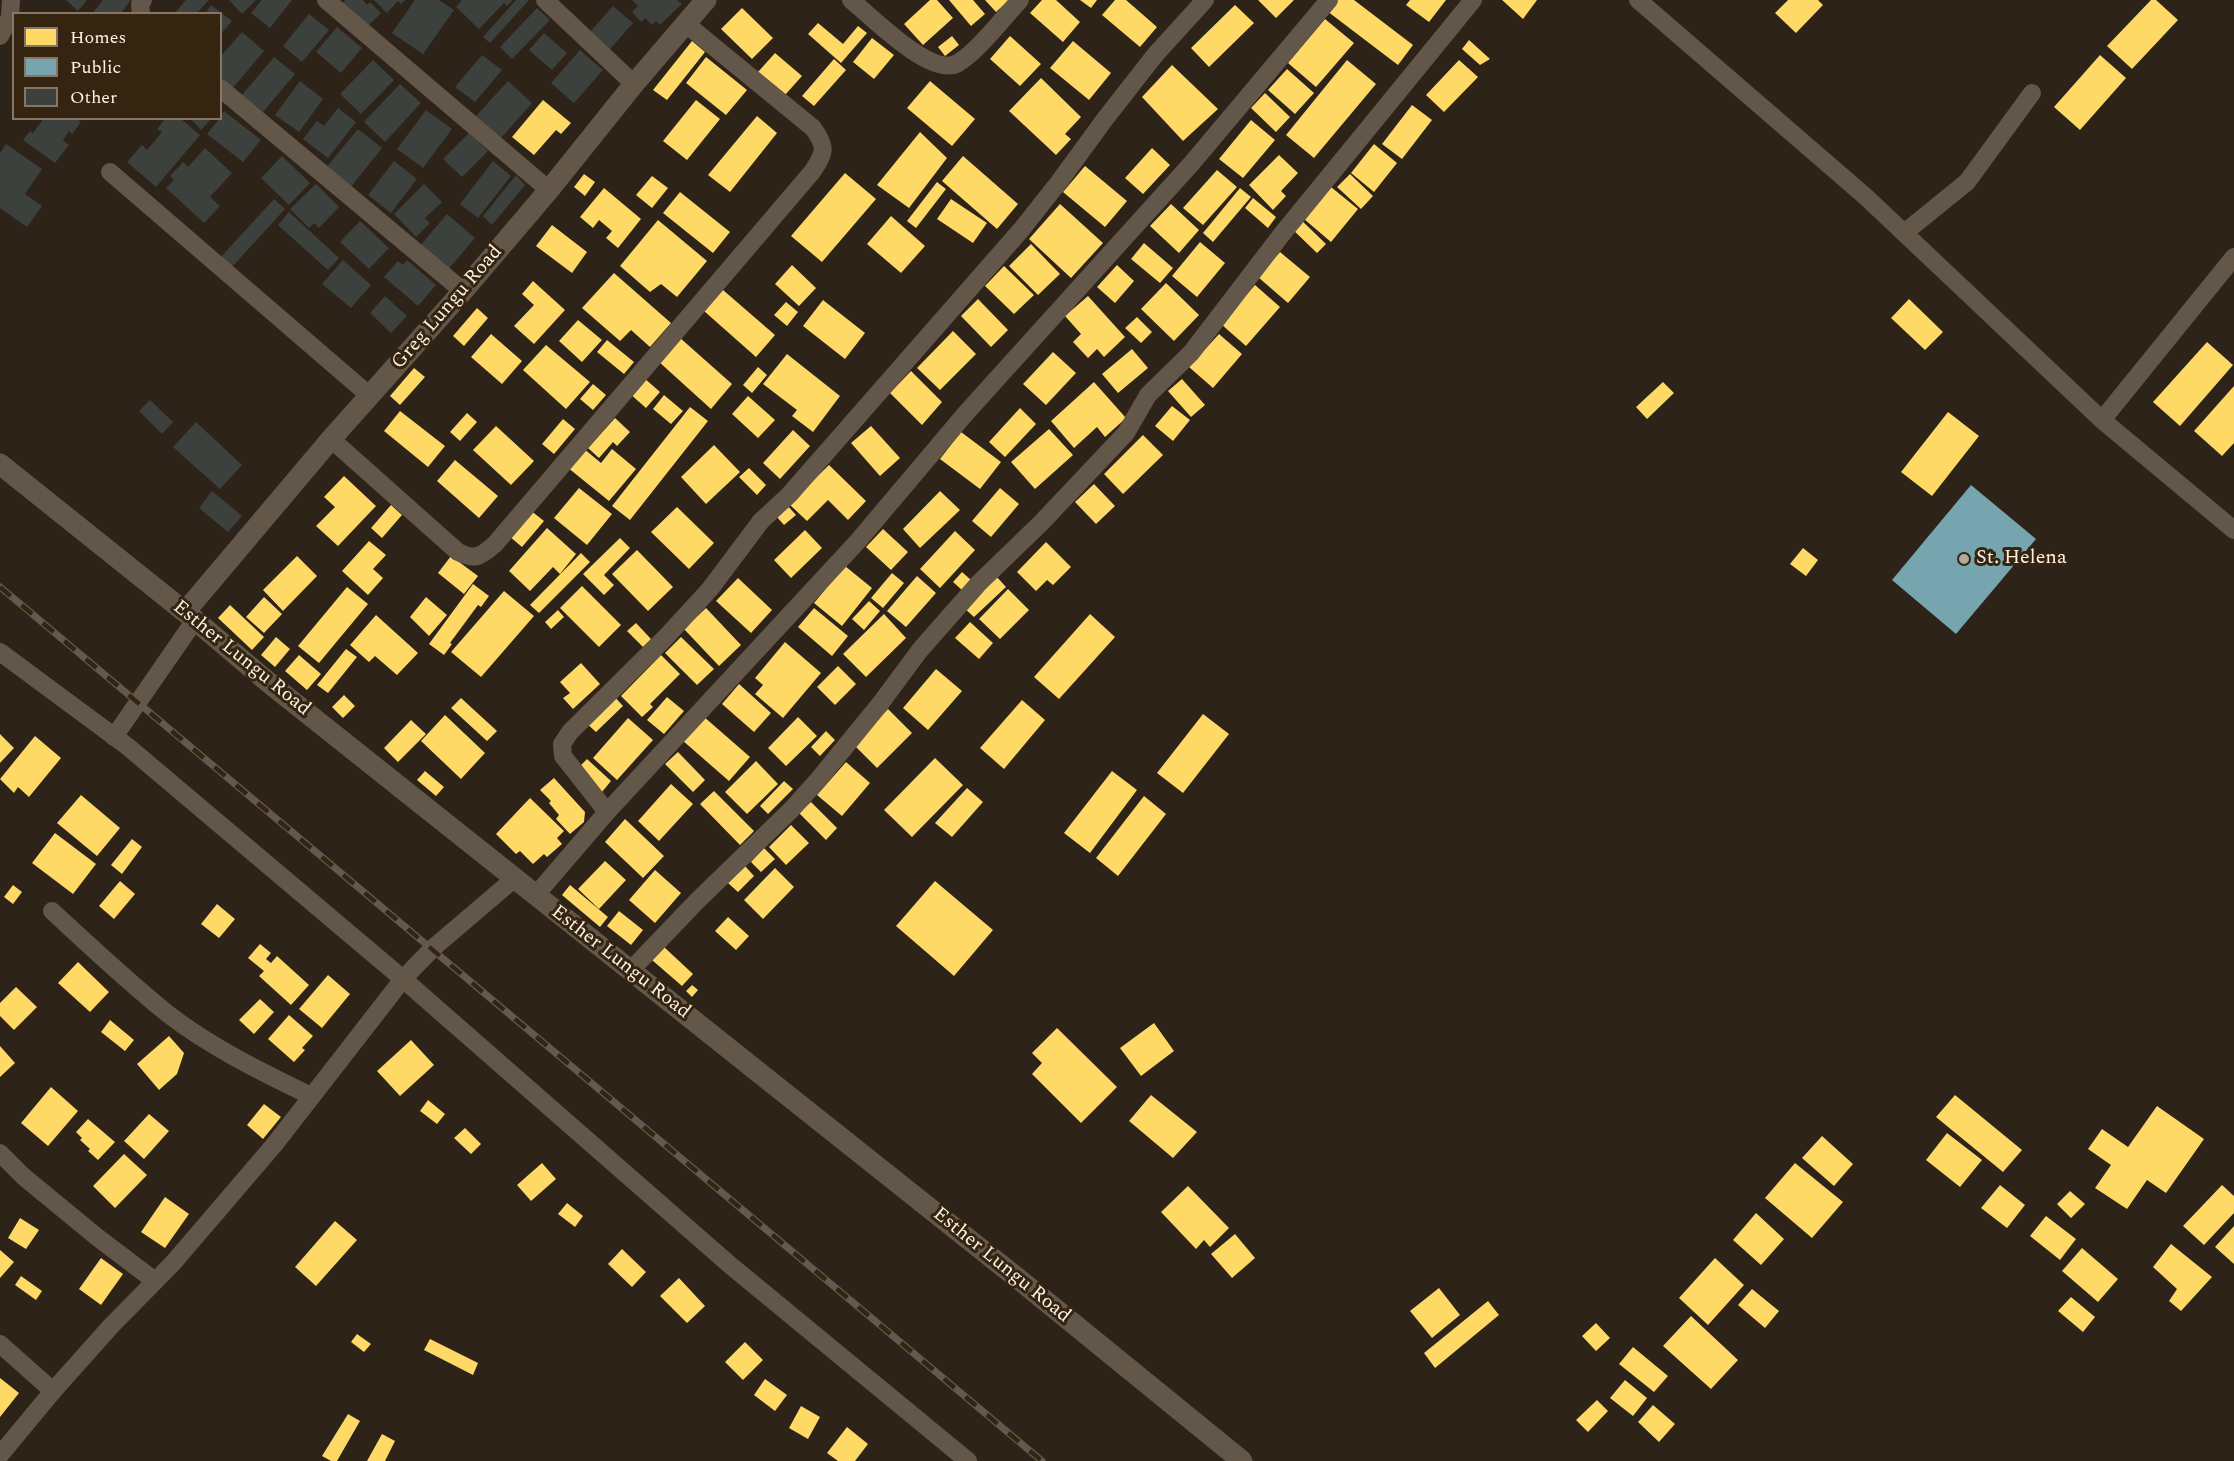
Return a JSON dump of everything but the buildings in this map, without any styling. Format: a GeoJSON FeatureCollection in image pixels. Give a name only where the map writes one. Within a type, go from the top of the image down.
{"type":"FeatureCollection","features":[{"type":"Feature","properties":{"kind":"street"},"geometry":{"type":"LineString","coordinates":[[0,36],[10,17],[10,0]]}},
{"type":"Feature","properties":{"kind":"street"},"geometry":{"type":"LineString","coordinates":[[326,0],[549,190]]}},
{"type":"Feature","properties":{"kind":"street"},"geometry":{"type":"LineString","coordinates":[[545,0],[634,84]]}},
{"type":"Feature","properties":{"kind":"street","name":"Greg Lungu Road"},"geometry":{"type":"LineString","coordinates":[[190,616],[331,439],[463,291],[706,0]]}},
{"type":"Feature","properties":{"kind":"street"},"geometry":{"type":"LineString","coordinates":[[851,0],[918,56],[943,66],[957,65],[1020,0]]}},
{"type":"Feature","properties":{"kind":"street"},"geometry":{"type":"LineString","coordinates":[[607,812],[563,756],[562,744],[570,732],[695,605],[760,521],[789,495],[1021,230],[1155,55],[1205,0]]}},
{"type":"Feature","properties":{"kind":"street"},"geometry":{"type":"LineString","coordinates":[[630,971],[698,900],[791,810],[880,704],[920,650],[979,583],[1042,522],[1126,434],[1148,395],[1191,353],[1275,243],[1473,0]]}},
{"type":"Feature","properties":{"kind":"street"},"geometry":{"type":"LineString","coordinates":[[1638,0],[1866,197],[2103,420],[2234,530]]}},
{"type":"Feature","properties":{"kind":"street"},"geometry":{"type":"LineString","coordinates":[[535,896],[607,812],[858,541],[966,413],[1192,164],[1324,2]]}},
{"type":"Feature","properties":{"kind":"street"},"geometry":{"type":"LineString","coordinates":[[331,439],[458,552],[469,557],[480,556],[495,544],[796,190],[822,156],[822,141],[813,128],[686,24]]}},
{"type":"Feature","properties":{"kind":"street"},"geometry":{"type":"LineString","coordinates":[[222,90],[463,291]]}},
{"type":"Feature","properties":{"kind":"street"},"geometry":{"type":"LineString","coordinates":[[1904,232],[1967,183],[2032,93]]}},
{"type":"Feature","properties":{"kind":"street"},"geometry":{"type":"LineString","coordinates":[[110,172],[370,396]]}},
{"type":"Feature","properties":{"kind":"street"},"geometry":{"type":"LineString","coordinates":[[2103,420],[2234,257]]}},
{"type":"Feature","properties":{"kind":"street","name":"Esther Lungu Road"},"geometry":{"type":"LineString","coordinates":[[0,464],[190,616],[268,682],[1021,1281],[1242,1461]]}},
{"type":"Feature","properties":{"kind":"street"},"geometry":{"type":"LineString","coordinates":[[114,737],[190,616]]}},
{"type":"Feature","properties":{"kind":"street"},"geometry":{"type":"LineString","coordinates":[[0,652],[114,737],[403,979],[730,1265],[968,1461]]}},
{"type":"Feature","properties":{"kind":"street"},"geometry":{"type":"LineString","coordinates":[[0,1455],[53,1391],[236,1190],[274,1145],[403,979],[433,948],[514,879]]}},
{"type":"Feature","properties":{"kind":"street"},"geometry":{"type":"LineString","coordinates":[[52,911],[170,1015],[218,1048],[311,1096]]}},
{"type":"Feature","properties":{"kind":"street"},"geometry":{"type":"LineString","coordinates":[[0,1153],[42,1192],[155,1281]]}},
{"type":"Feature","properties":{"kind":"street"},"geometry":{"type":"LineString","coordinates":[[0,1344],[53,1391]]}},
{"type":"Feature","properties":{"kind":"railway"},"geometry":{"type":"LineString","coordinates":[[0,587],[1042,1461]]}},
{"type":"Feature","properties":{"kind":"place","name":"St. Helena"},"geometry":{"type":"Point","coordinates":[1964,559]}}]}
